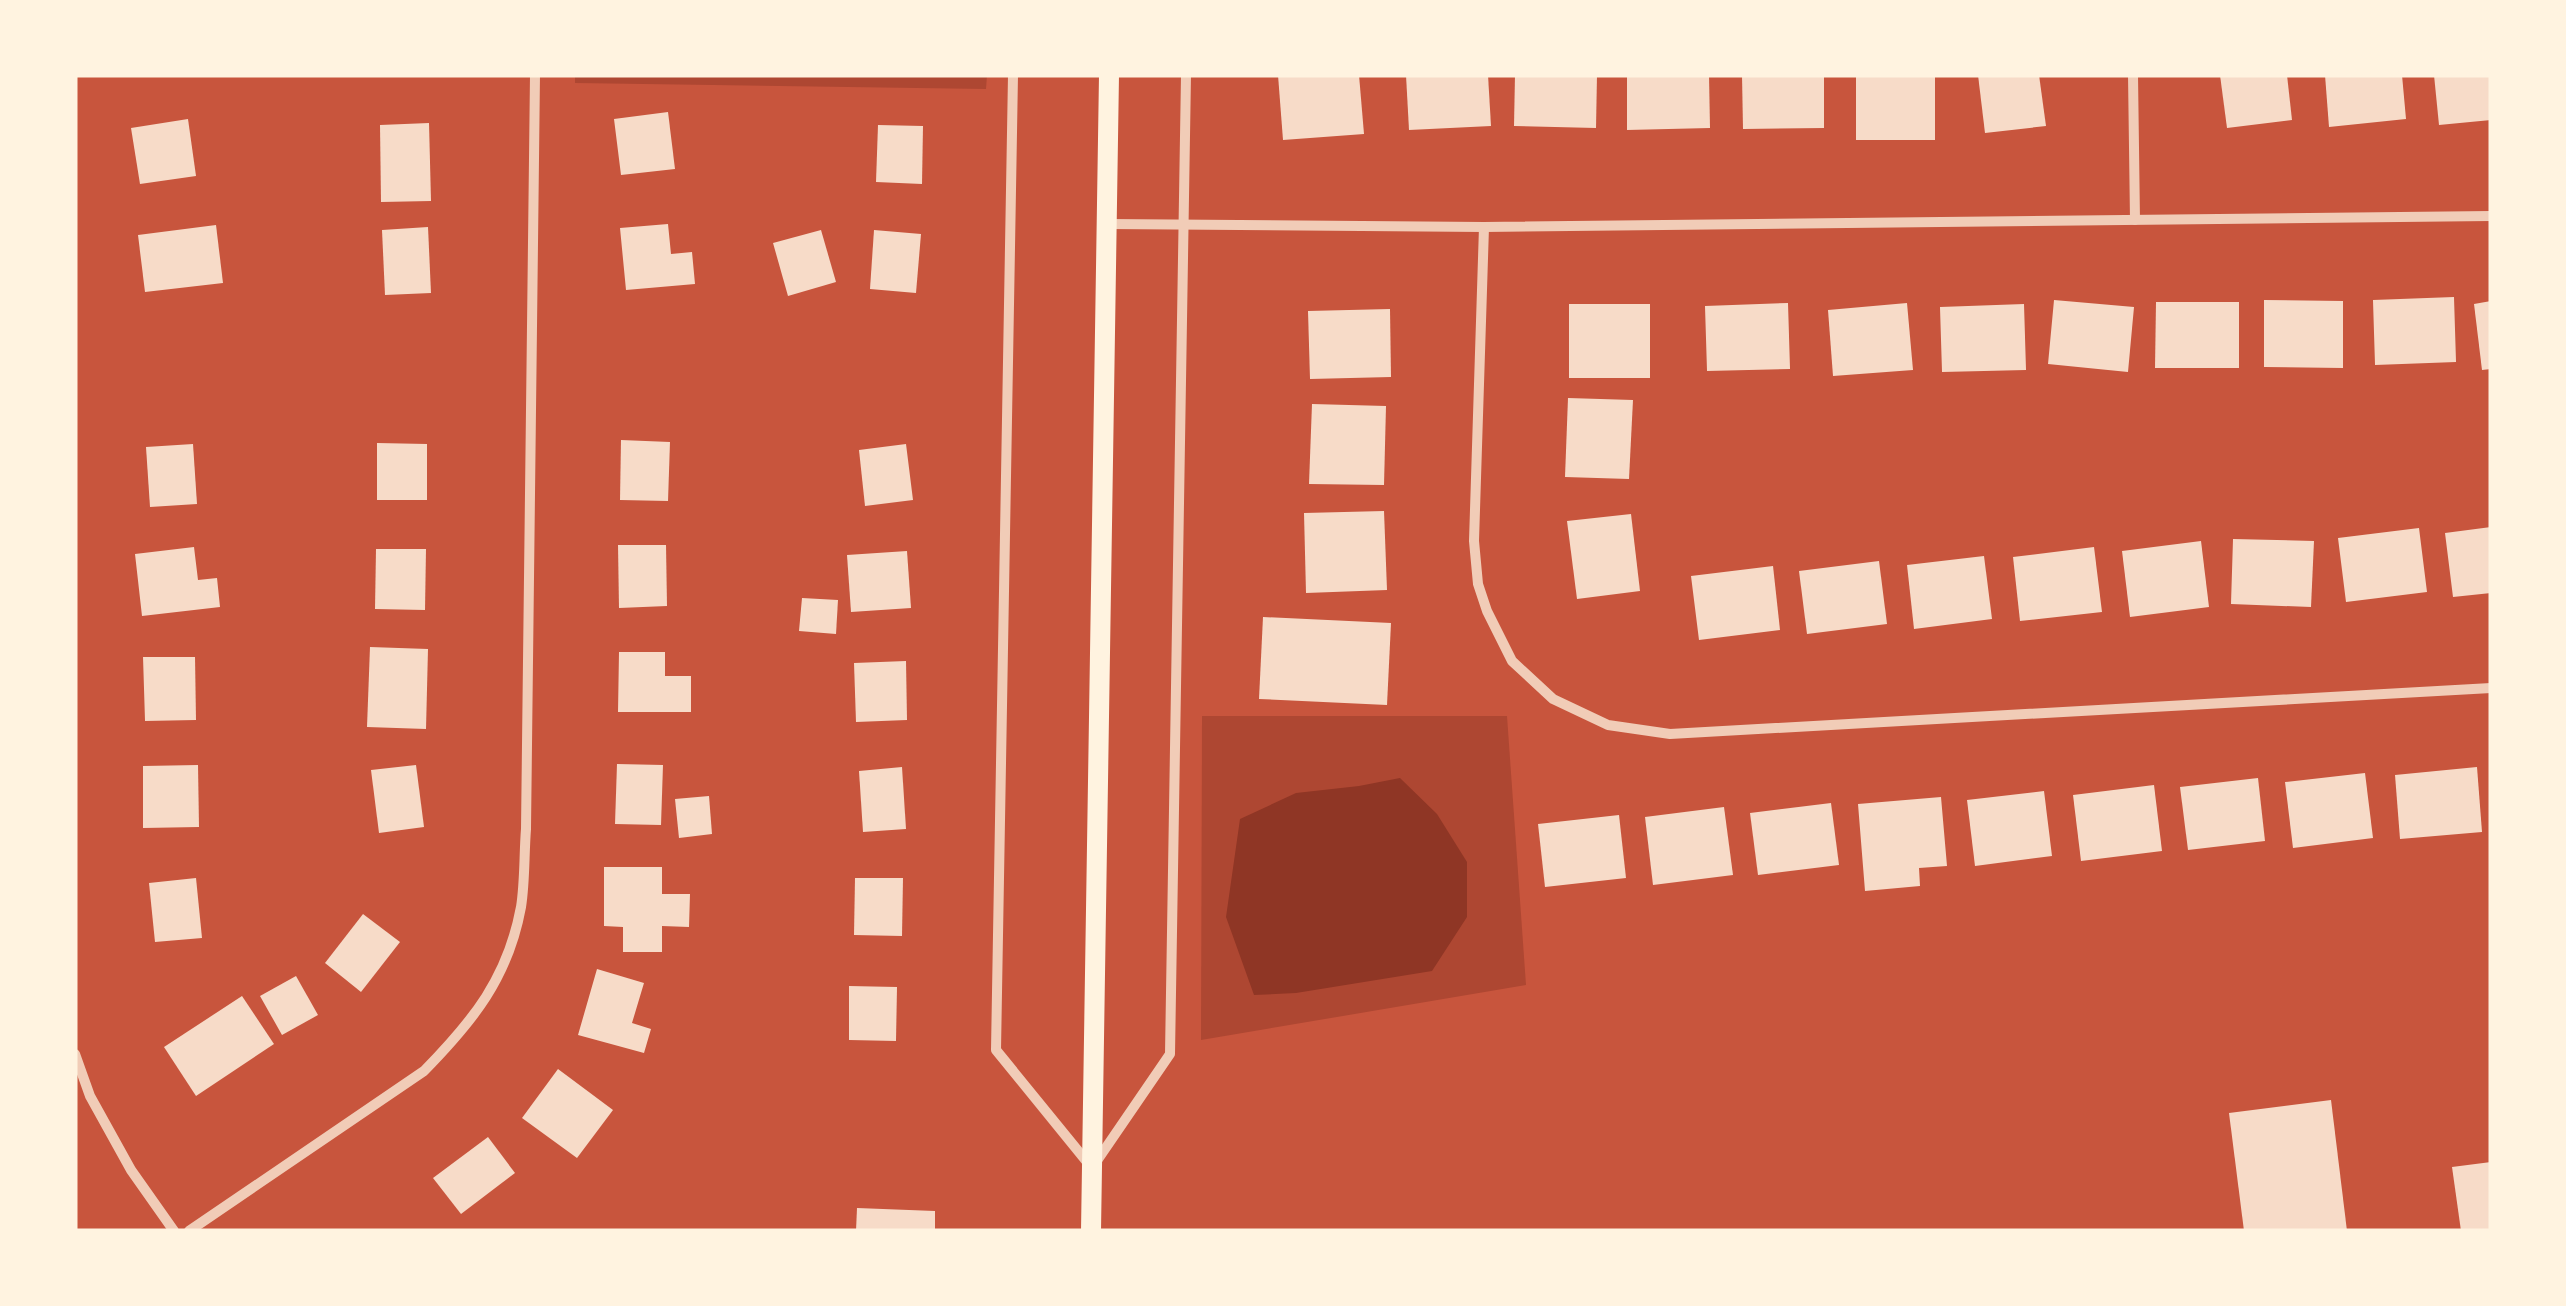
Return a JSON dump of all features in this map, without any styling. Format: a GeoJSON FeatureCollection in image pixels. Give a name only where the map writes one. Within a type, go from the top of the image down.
{"type":"FeatureCollection","features":[{"type":"Feature","properties":{"kind":"main road"},"geometry":{"type":"LineString","coordinates":[[1091,1231],[1109,75]]}},
{"type":"Feature","properties":{"kind":"street"},"geometry":{"type":"LineString","coordinates":[[189,1231],[424,1071],[454,1042],[489,997],[511,946],[522,905],[526,829],[536,75]]}},
{"type":"Feature","properties":{"kind":"street"},"geometry":{"type":"LineString","coordinates":[[1013,75],[996,1050],[1092,1168],[1170,1054],[1186,75]]}},
{"type":"Feature","properties":{"kind":"street"},"geometry":{"type":"LineString","coordinates":[[2133,75],[2135,220]]}},
{"type":"Feature","properties":{"kind":"street"},"geometry":{"type":"LineString","coordinates":[[1108,224],[1484,226],[2491,216]]}},
{"type":"Feature","properties":{"kind":"street"},"geometry":{"type":"LineString","coordinates":[[1484,226],[1474,541],[1478,584],[1487,612],[1512,661],[1553,699],[1608,726],[1670,734],[2491,688]]}},
{"type":"Feature","properties":{"kind":"street"},"geometry":{"type":"LineString","coordinates":[[75,1054],[90,1096],[131,1170],[174,1231]]}},
{"type":"Feature","properties":{"kind":"shaded area"},"geometry":{"type":"Polygon","coordinates":[[[575,75],[987,75],[986,89],[575,83],[575,75]]]}},
{"type":"Feature","properties":{"kind":"shaded area"},"geometry":{"type":"Polygon","coordinates":[[[1202,716],[1507,716],[1526,985],[1201,1040],[1202,716]]]}},
{"type":"Feature","properties":{"kind":"shaded area"},"geometry":{"type":"Polygon","coordinates":[[[1400,778],[1437,814],[1467,862],[1467,917],[1432,971],[1296,993],[1254,995],[1226,917],[1240,819],[1296,793],[1400,778]]]}},
{"type":"Feature","properties":{"kind":"building"},"geometry":{"type":"Polygon","coordinates":[[[1278,75],[1359,75],[1364,134],[1283,140],[1278,75]]]}},
{"type":"Feature","properties":{"kind":"building"},"geometry":{"type":"Polygon","coordinates":[[[1406,75],[1488,75],[1491,126],[1409,130],[1406,75]]]}},
{"type":"Feature","properties":{"kind":"building"},"geometry":{"type":"Polygon","coordinates":[[[1515,75],[1597,75],[1596,128],[1514,126],[1515,75]]]}},
{"type":"Feature","properties":{"kind":"building"},"geometry":{"type":"Polygon","coordinates":[[[1627,75],[1709,75],[1710,128],[1627,130],[1627,75]]]}},
{"type":"Feature","properties":{"kind":"building"},"geometry":{"type":"Polygon","coordinates":[[[1742,75],[1824,75],[1824,128],[1743,129],[1742,75]]]}},
{"type":"Feature","properties":{"kind":"building"},"geometry":{"type":"Polygon","coordinates":[[[1856,75],[1935,75],[1935,140],[1856,140],[1856,75]]]}},
{"type":"Feature","properties":{"kind":"building"},"geometry":{"type":"Polygon","coordinates":[[[1978,75],[2039,75],[2046,126],[1985,133],[1978,75]]]}},
{"type":"Feature","properties":{"kind":"building"},"geometry":{"type":"Polygon","coordinates":[[[2220,75],[2287,75],[2292,120],[2227,128],[2220,75]]]}},
{"type":"Feature","properties":{"kind":"building"},"geometry":{"type":"Polygon","coordinates":[[[2325,75],[2402,75],[2406,119],[2329,127],[2325,75]]]}},
{"type":"Feature","properties":{"kind":"building"},"geometry":{"type":"Polygon","coordinates":[[[2434,75],[2491,75],[2491,120],[2439,125],[2434,75]]]}},
{"type":"Feature","properties":{"kind":"building"},"geometry":{"type":"Polygon","coordinates":[[[668,112],[675,169],[621,175],[614,119],[668,112]]]}},
{"type":"Feature","properties":{"kind":"building"},"geometry":{"type":"Polygon","coordinates":[[[188,119],[196,176],[140,184],[131,128],[188,119]]]}},
{"type":"Feature","properties":{"kind":"building"},"geometry":{"type":"Polygon","coordinates":[[[429,123],[431,201],[381,202],[380,125],[429,123]]]}},
{"type":"Feature","properties":{"kind":"building"},"geometry":{"type":"Polygon","coordinates":[[[878,125],[923,126],[922,184],[876,182],[878,125]]]}},
{"type":"Feature","properties":{"kind":"building"},"geometry":{"type":"Polygon","coordinates":[[[668,224],[671,254],[692,252],[695,284],[626,290],[620,228],[668,224]]]}},
{"type":"Feature","properties":{"kind":"building"},"geometry":{"type":"Polygon","coordinates":[[[216,225],[223,283],[145,292],[138,235],[216,225]]]}},
{"type":"Feature","properties":{"kind":"building"},"geometry":{"type":"Polygon","coordinates":[[[428,227],[431,293],[385,295],[382,230],[428,227]]]}},
{"type":"Feature","properties":{"kind":"building"},"geometry":{"type":"Polygon","coordinates":[[[821,230],[836,282],[788,296],[773,243],[821,230]]]}},
{"type":"Feature","properties":{"kind":"building"},"geometry":{"type":"Polygon","coordinates":[[[874,230],[921,234],[916,293],[870,289],[874,230]]]}},
{"type":"Feature","properties":{"kind":"building"},"geometry":{"type":"Polygon","coordinates":[[[2454,297],[2456,362],[2375,365],[2373,300],[2454,297]]]}},
{"type":"Feature","properties":{"kind":"building"},"geometry":{"type":"Polygon","coordinates":[[[2054,300],[2134,307],[2128,372],[2048,364],[2054,300]]]}},
{"type":"Feature","properties":{"kind":"building"},"geometry":{"type":"Polygon","coordinates":[[[2264,300],[2343,301],[2343,368],[2264,367],[2264,300]]]}},
{"type":"Feature","properties":{"kind":"building"},"geometry":{"type":"Polygon","coordinates":[[[2491,301],[2491,369],[2482,370],[2474,304],[2491,301]]]}},
{"type":"Feature","properties":{"kind":"building"},"geometry":{"type":"Polygon","coordinates":[[[2156,302],[2239,302],[2239,368],[2155,368],[2156,302]]]}},
{"type":"Feature","properties":{"kind":"building"},"geometry":{"type":"Polygon","coordinates":[[[1788,303],[1790,369],[1707,371],[1705,306],[1788,303]]]}},
{"type":"Feature","properties":{"kind":"building"},"geometry":{"type":"Polygon","coordinates":[[[1907,303],[1913,370],[1833,376],[1828,310],[1907,303]]]}},
{"type":"Feature","properties":{"kind":"building"},"geometry":{"type":"Polygon","coordinates":[[[1569,304],[1650,304],[1650,378],[1569,378],[1569,304]]]}},
{"type":"Feature","properties":{"kind":"building"},"geometry":{"type":"Polygon","coordinates":[[[2024,304],[2026,370],[1942,372],[1940,307],[2024,304]]]}},
{"type":"Feature","properties":{"kind":"building"},"geometry":{"type":"Polygon","coordinates":[[[1390,309],[1391,377],[1310,379],[1308,311],[1390,309]]]}},
{"type":"Feature","properties":{"kind":"building"},"geometry":{"type":"Polygon","coordinates":[[[1568,398],[1633,400],[1629,479],[1565,477],[1568,398]]]}},
{"type":"Feature","properties":{"kind":"building"},"geometry":{"type":"Polygon","coordinates":[[[1312,404],[1386,406],[1384,485],[1309,484],[1312,404]]]}},
{"type":"Feature","properties":{"kind":"building"},"geometry":{"type":"Polygon","coordinates":[[[621,440],[670,442],[668,501],[620,500],[621,440]]]}},
{"type":"Feature","properties":{"kind":"building"},"geometry":{"type":"Polygon","coordinates":[[[377,443],[427,444],[427,500],[377,500],[377,443]]]}},
{"type":"Feature","properties":{"kind":"building"},"geometry":{"type":"Polygon","coordinates":[[[193,444],[197,504],[150,507],[146,447],[193,444]]]}},
{"type":"Feature","properties":{"kind":"building"},"geometry":{"type":"Polygon","coordinates":[[[906,444],[913,500],[865,506],[859,450],[906,444]]]}},
{"type":"Feature","properties":{"kind":"building"},"geometry":{"type":"Polygon","coordinates":[[[1384,511],[1387,590],[1306,593],[1304,513],[1384,511]]]}},
{"type":"Feature","properties":{"kind":"building"},"geometry":{"type":"Polygon","coordinates":[[[1631,514],[1640,591],[1577,599],[1567,521],[1631,514]]]}},
{"type":"Feature","properties":{"kind":"building"},"geometry":{"type":"Polygon","coordinates":[[[2491,527],[2491,593],[2453,597],[2445,533],[2491,527]]]}},
{"type":"Feature","properties":{"kind":"building"},"geometry":{"type":"Polygon","coordinates":[[[2419,528],[2427,592],[2346,602],[2338,538],[2419,528]]]}},
{"type":"Feature","properties":{"kind":"building"},"geometry":{"type":"Polygon","coordinates":[[[2233,539],[2314,541],[2311,607],[2231,604],[2233,539]]]}},
{"type":"Feature","properties":{"kind":"building"},"geometry":{"type":"Polygon","coordinates":[[[2201,541],[2209,607],[2130,617],[2122,551],[2201,541]]]}},
{"type":"Feature","properties":{"kind":"building"},"geometry":{"type":"Polygon","coordinates":[[[618,545],[666,545],[667,606],[619,608],[618,545]]]}},
{"type":"Feature","properties":{"kind":"building"},"geometry":{"type":"Polygon","coordinates":[[[194,547],[198,580],[217,578],[220,607],[142,616],[135,554],[194,547]]]}},
{"type":"Feature","properties":{"kind":"building"},"geometry":{"type":"Polygon","coordinates":[[[2094,547],[2102,612],[2020,621],[2013,557],[2094,547]]]}},
{"type":"Feature","properties":{"kind":"building"},"geometry":{"type":"Polygon","coordinates":[[[376,549],[426,549],[425,610],[375,609],[376,549]]]}},
{"type":"Feature","properties":{"kind":"building"},"geometry":{"type":"Polygon","coordinates":[[[907,551],[911,608],[851,612],[847,555],[907,551]]]}},
{"type":"Feature","properties":{"kind":"building"},"geometry":{"type":"Polygon","coordinates":[[[1984,556],[1992,619],[1914,629],[1907,565],[1984,556]]]}},
{"type":"Feature","properties":{"kind":"building"},"geometry":{"type":"Polygon","coordinates":[[[1879,561],[1887,624],[1807,634],[1799,571],[1879,561]]]}},
{"type":"Feature","properties":{"kind":"building"},"geometry":{"type":"Polygon","coordinates":[[[1773,566],[1780,630],[1699,640],[1691,576],[1773,566]]]}},
{"type":"Feature","properties":{"kind":"building"},"geometry":{"type":"Polygon","coordinates":[[[802,598],[838,600],[836,634],[799,631],[802,598]]]}},
{"type":"Feature","properties":{"kind":"building"},"geometry":{"type":"Polygon","coordinates":[[[1263,617],[1391,623],[1387,705],[1259,699],[1263,617]]]}},
{"type":"Feature","properties":{"kind":"building"},"geometry":{"type":"Polygon","coordinates":[[[370,647],[428,649],[426,729],[367,727],[370,647]]]}},
{"type":"Feature","properties":{"kind":"building"},"geometry":{"type":"Polygon","coordinates":[[[619,652],[665,652],[665,676],[691,676],[691,712],[618,712],[619,652]]]}},
{"type":"Feature","properties":{"kind":"building"},"geometry":{"type":"Polygon","coordinates":[[[143,657],[195,657],[196,720],[145,721],[143,657]]]}},
{"type":"Feature","properties":{"kind":"building"},"geometry":{"type":"Polygon","coordinates":[[[906,661],[907,720],[856,722],[854,663],[906,661]]]}},
{"type":"Feature","properties":{"kind":"building"},"geometry":{"type":"Polygon","coordinates":[[[617,764],[663,765],[661,825],[615,824],[617,764]]]}},
{"type":"Feature","properties":{"kind":"building"},"geometry":{"type":"Polygon","coordinates":[[[198,765],[199,827],[143,828],[143,766],[198,765]]]}},
{"type":"Feature","properties":{"kind":"building"},"geometry":{"type":"Polygon","coordinates":[[[416,765],[424,827],[379,833],[371,770],[416,765]]]}},
{"type":"Feature","properties":{"kind":"building"},"geometry":{"type":"Polygon","coordinates":[[[902,767],[906,829],[863,832],[859,771],[902,767]]]}},
{"type":"Feature","properties":{"kind":"building"},"geometry":{"type":"Polygon","coordinates":[[[2477,767],[2482,832],[2400,839],[2395,775],[2477,767]]]}},
{"type":"Feature","properties":{"kind":"building"},"geometry":{"type":"Polygon","coordinates":[[[2365,773],[2373,838],[2293,848],[2285,782],[2365,773]]]}},
{"type":"Feature","properties":{"kind":"building"},"geometry":{"type":"Polygon","coordinates":[[[2258,778],[2265,841],[2188,850],[2180,787],[2258,778]]]}},
{"type":"Feature","properties":{"kind":"building"},"geometry":{"type":"Polygon","coordinates":[[[2154,785],[2162,851],[2081,861],[2073,795],[2154,785]]]}},
{"type":"Feature","properties":{"kind":"building"},"geometry":{"type":"Polygon","coordinates":[[[2044,791],[2052,856],[1975,866],[1967,800],[2044,791]]]}},
{"type":"Feature","properties":{"kind":"building"},"geometry":{"type":"Polygon","coordinates":[[[709,796],[712,834],[679,838],[675,799],[709,796]]]}},
{"type":"Feature","properties":{"kind":"building"},"geometry":{"type":"Polygon","coordinates":[[[1941,797],[1947,866],[1919,868],[1920,886],[1865,891],[1858,804],[1941,797]]]}},
{"type":"Feature","properties":{"kind":"building"},"geometry":{"type":"Polygon","coordinates":[[[1831,803],[1839,865],[1758,875],[1750,813],[1831,803]]]}},
{"type":"Feature","properties":{"kind":"building"},"geometry":{"type":"Polygon","coordinates":[[[1724,807],[1733,875],[1653,885],[1645,817],[1724,807]]]}},
{"type":"Feature","properties":{"kind":"building"},"geometry":{"type":"Polygon","coordinates":[[[1619,815],[1626,878],[1545,887],[1538,824],[1619,815]]]}},
{"type":"Feature","properties":{"kind":"building"},"geometry":{"type":"Polygon","coordinates":[[[604,867],[662,867],[662,894],[690,894],[689,927],[662,926],[662,952],[623,952],[623,927],[604,926],[604,867]]]}},
{"type":"Feature","properties":{"kind":"building"},"geometry":{"type":"Polygon","coordinates":[[[196,878],[202,938],[155,942],[149,883],[196,878]]]}},
{"type":"Feature","properties":{"kind":"building"},"geometry":{"type":"Polygon","coordinates":[[[855,878],[903,878],[902,936],[854,935],[855,878]]]}},
{"type":"Feature","properties":{"kind":"building"},"geometry":{"type":"Polygon","coordinates":[[[363,914],[400,942],[361,992],[325,963],[363,914]]]}},
{"type":"Feature","properties":{"kind":"building"},"geometry":{"type":"Polygon","coordinates":[[[597,969],[644,983],[632,1023],[651,1029],[644,1053],[578,1035],[597,969]]]}},
{"type":"Feature","properties":{"kind":"building"},"geometry":{"type":"Polygon","coordinates":[[[296,976],[318,1015],[282,1035],[260,996],[296,976]]]}},
{"type":"Feature","properties":{"kind":"building"},"geometry":{"type":"Polygon","coordinates":[[[849,986],[897,987],[896,1041],[849,1040],[849,986]]]}},
{"type":"Feature","properties":{"kind":"building"},"geometry":{"type":"Polygon","coordinates":[[[242,996],[274,1044],[196,1096],[164,1047],[242,996]]]}},
{"type":"Feature","properties":{"kind":"building"},"geometry":{"type":"Polygon","coordinates":[[[558,1069],[613,1110],[577,1158],[522,1118],[558,1069]]]}},
{"type":"Feature","properties":{"kind":"building"},"geometry":{"type":"Polygon","coordinates":[[[2331,1100],[2347,1231],[2244,1231],[2229,1113],[2331,1100]]]}},
{"type":"Feature","properties":{"kind":"building"},"geometry":{"type":"Polygon","coordinates":[[[488,1137],[515,1173],[461,1214],[433,1178],[488,1137]]]}},
{"type":"Feature","properties":{"kind":"building"},"geometry":{"type":"Polygon","coordinates":[[[2491,1162],[2491,1231],[2461,1231],[2452,1167],[2491,1162]]]}},
{"type":"Feature","properties":{"kind":"building"},"geometry":{"type":"Polygon","coordinates":[[[857,1208],[935,1211],[935,1231],[856,1231],[857,1208]]]}}]}
